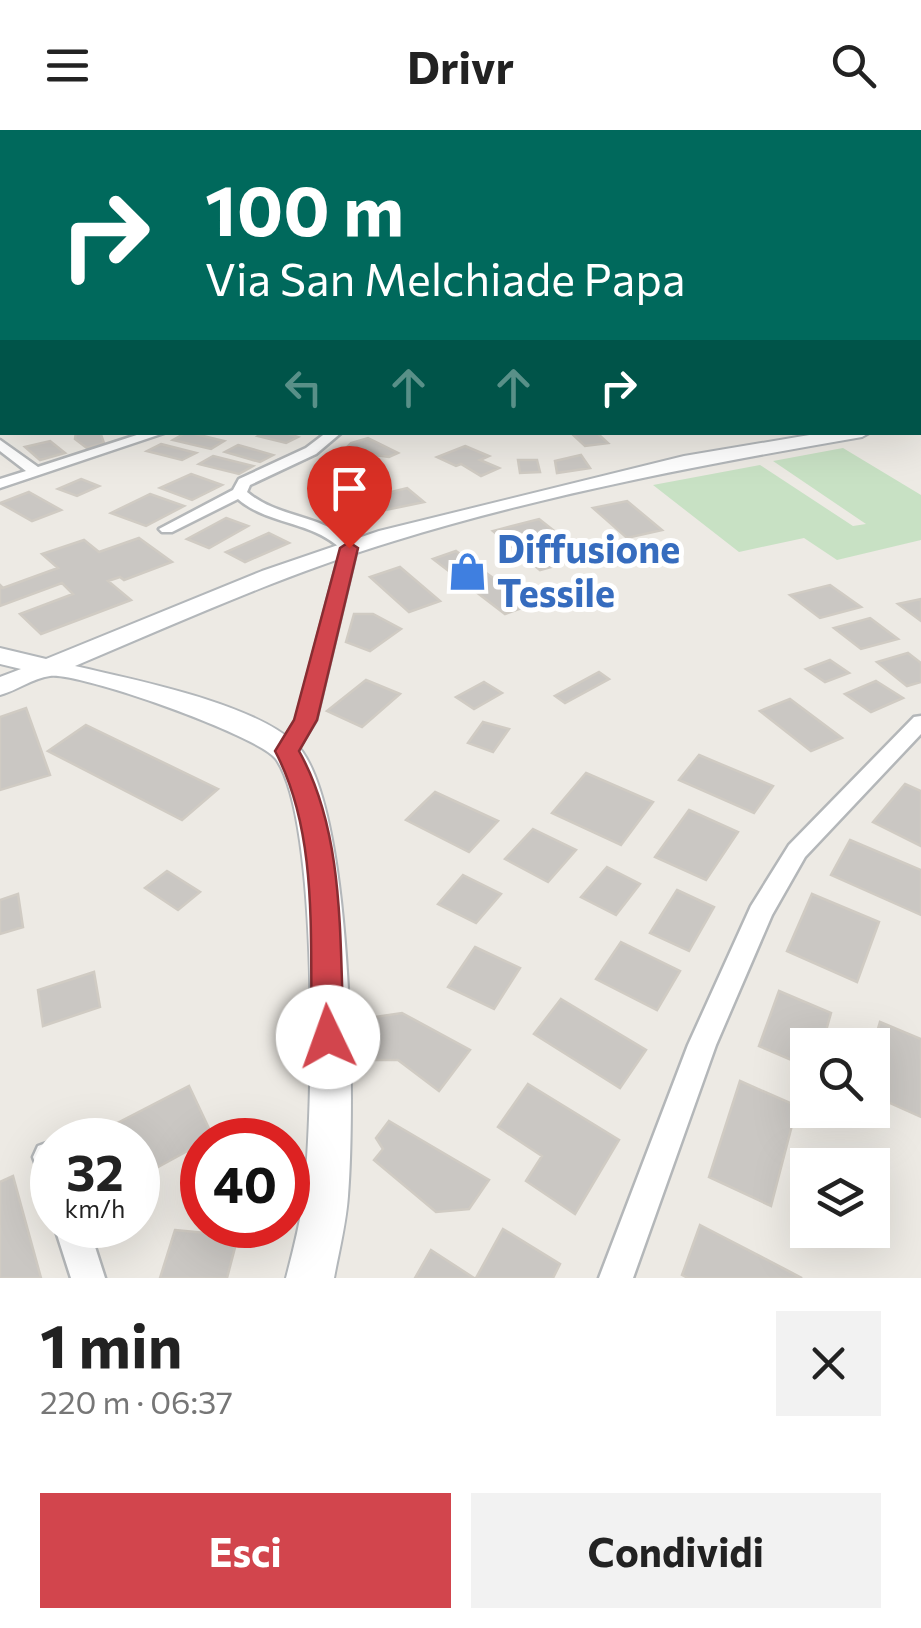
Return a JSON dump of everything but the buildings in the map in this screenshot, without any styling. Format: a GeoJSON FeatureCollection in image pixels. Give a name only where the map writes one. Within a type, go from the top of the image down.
{"type":"FeatureCollection","features":[{"type":"Feature","properties":{"kind":"main road"},"geometry":{"type":"LineString","coordinates":[[0,687],[349,548],[684,462],[840,435]]}},
{"type":"Feature","properties":{"kind":"main road"},"geometry":{"type":"LineString","coordinates":[[0,656],[227,717],[287,751],[303,781],[314,815],[323,908],[329,1157],[324,1212],[310,1278]]}},
{"type":"Feature","properties":{"kind":"street"},"geometry":{"type":"LineString","coordinates":[[0,484],[152,435]]}},
{"type":"Feature","properties":{"kind":"street"},"geometry":{"type":"LineString","coordinates":[[166,529],[239,493],[244,482],[312,451],[332,435]]}},
{"type":"Feature","properties":{"kind":"street"},"geometry":{"type":"LineString","coordinates":[[0,444],[36,473]]}},
{"type":"Feature","properties":{"kind":"street"},"geometry":{"type":"LineString","coordinates":[[239,493],[258,506],[334,533],[349,548],[306,720],[287,751]]}},
{"type":"Feature","properties":{"kind":"street"},"geometry":{"type":"LineString","coordinates":[[616,1278],[702,1046],[760,913],[797,851],[921,722]]}},
{"type":"Feature","properties":{"kind":"street"},"geometry":{"type":"LineString","coordinates":[[78,1248],[88,1278]]}},
{"type":"Feature","properties":{"kind":"green space"},"geometry":{"type":"Polygon","coordinates":[[[843,448],[921,495],[921,540],[837,560],[804,538],[739,552],[653,485],[760,465],[853,526],[866,524],[773,461],[843,448]]]}},
{"type":"Feature","properties":{"kind":"place","name":"Diffusione Tessile"},"geometry":{"type":"Point","coordinates":[467,572]}},
{"type":"Feature","properties":{"kind":"route"},"geometry":{"type":"LineString","coordinates":[[328,1037],[323,908],[314,815],[303,781],[287,751],[306,720],[349,548]]}}]}
